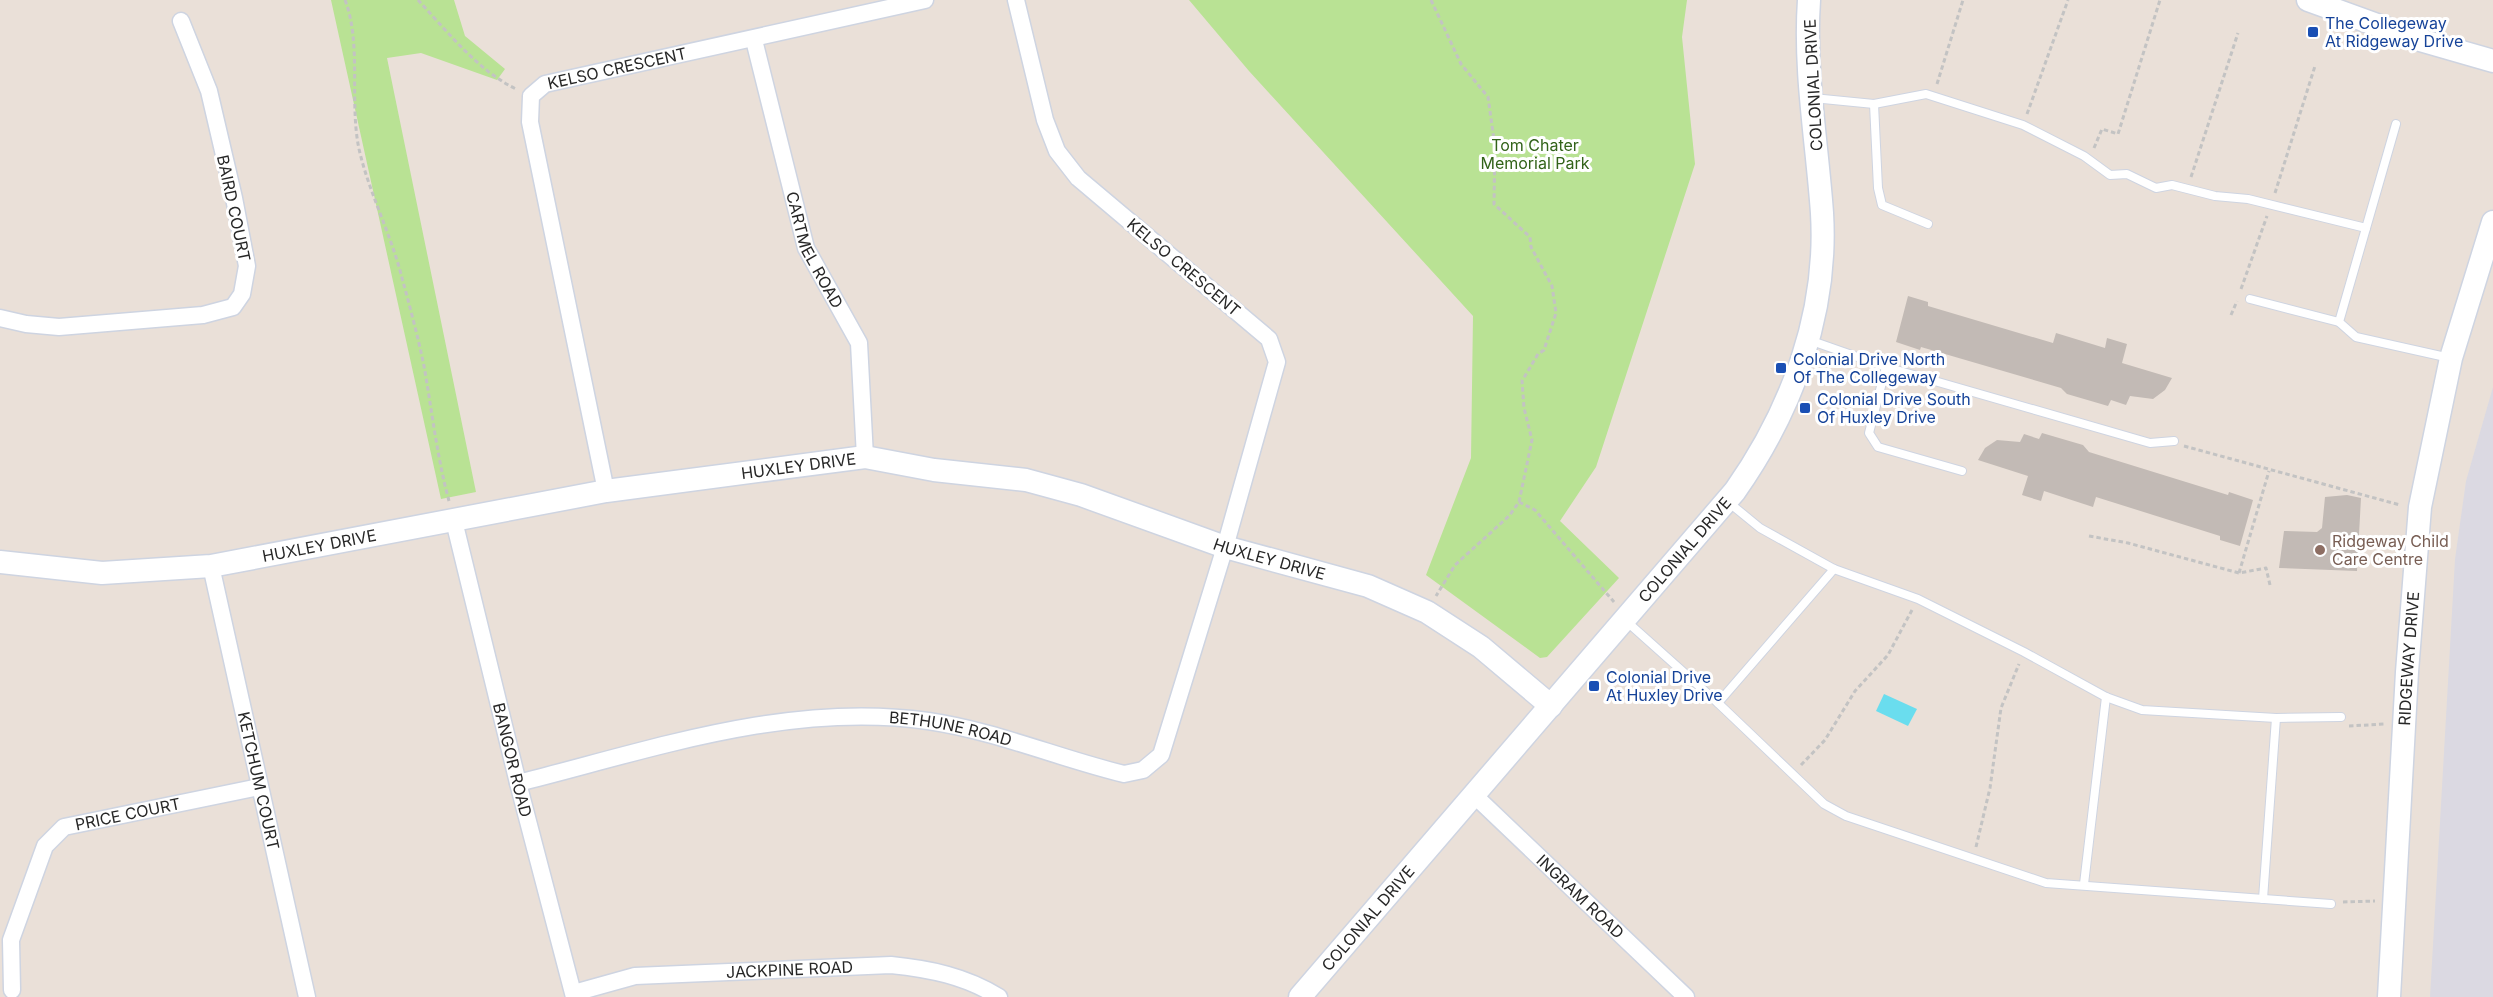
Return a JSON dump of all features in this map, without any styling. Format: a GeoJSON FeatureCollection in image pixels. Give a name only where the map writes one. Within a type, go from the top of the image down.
{"type":"FeatureCollection","features":[{"type":"Feature","properties":{"kind":"street","name":"KELSO CRESCENT"},"geometry":{"type":"LineString","coordinates":[[606,491],[530,122],[531,96],[545,84],[754,40],[925,0]]}},
{"type":"Feature","properties":{"kind":"street","name":"KELSO CRESCENT"},"geometry":{"type":"LineString","coordinates":[[1016,0],[1046,120],[1057,151],[1078,178],[1269,339],[1277,362],[1226,547]]}},
{"type":"Feature","properties":{"kind":"street","name":"COLONIAL DRIVE"},"geometry":{"type":"LineString","coordinates":[[1309,994],[1474,795],[1726,501],[1754,464],[1776,425],[1794,383],[1808,340],[1820,278],[1822,215],[1808,52],[1809,0]]}},
{"type":"Feature","properties":{"kind":"street"},"geometry":{"type":"LineString","coordinates":[[2308,0],[2341,6],[2413,38],[2493,61]]}},
{"type":"Feature","properties":{"kind":"street","name":"BAIRD COURT"},"geometry":{"type":"LineString","coordinates":[[0,318],[26,324],[59,327],[203,315],[232,307],[242,294],[247,266],[234,198],[209,91],[181,21]]}},
{"type":"Feature","properties":{"kind":"street","name":"CARTMEL ROAD"},"geometry":{"type":"LineString","coordinates":[[754,40],[807,248],[859,343],[866,457]]}},
{"type":"Feature","properties":{"kind":"street","name":"RIDGEWAY DRIVE"},"geometry":{"type":"LineString","coordinates":[[2388,997],[2404,722],[2420,507],[2451,358],[2493,222]]}},
{"type":"Feature","properties":{"kind":"street","name":"HUXLEY DRIVE"},"geometry":{"type":"LineString","coordinates":[[0,562],[102,573],[211,566],[606,491],[866,457],[934,470],[1026,480],[1081,495],[1226,547],[1368,586],[1427,612],[1481,646],[1551,706]]}},
{"type":"Feature","properties":{"kind":"street","name":"BANGOR ROAD"},"geometry":{"type":"LineString","coordinates":[[454,521],[518,783],[574,995]]}},
{"type":"Feature","properties":{"kind":"street","name":"BETHUNE ROAD"},"geometry":{"type":"LineString","coordinates":[[518,783],[740,728],[846,716],[927,721],[1009,737],[1124,774],[1143,770],[1161,755],[1226,547]]}},
{"type":"Feature","properties":{"kind":"street","name":"KETCHUM COURT"},"geometry":{"type":"LineString","coordinates":[[211,566],[307,997]]}},
{"type":"Feature","properties":{"kind":"street","name":"PRICE COURT"},"geometry":{"type":"LineString","coordinates":[[12,990],[11,940],[45,846],[64,827],[260,787]]}},
{"type":"Feature","properties":{"kind":"street","name":"INGRAM ROAD"},"geometry":{"type":"LineString","coordinates":[[1474,795],[1686,997]]}},
{"type":"Feature","properties":{"kind":"street","name":"JACKPINE ROAD"},"geometry":{"type":"LineString","coordinates":[[574,995],[635,976],[891,964],[927,969],[973,981],[999,997]]}},
{"type":"Feature","properties":{"kind":"lane"},"geometry":{"type":"LineString","coordinates":[[1812,98],[1874,104],[1926,94],[2023,125],[2089,160],[2110,175],[2127,174],[2156,188],[2172,185],[2215,196],[2248,199],[2366,228]]}},
{"type":"Feature","properties":{"kind":"lane"},"geometry":{"type":"LineString","coordinates":[[1874,104],[1878,188],[1882,205],[1928,224]]}},
{"type":"Feature","properties":{"kind":"lane"},"geometry":{"type":"LineString","coordinates":[[2339,322],[2396,124]]}},
{"type":"Feature","properties":{"kind":"lane"},"geometry":{"type":"LineString","coordinates":[[2250,299],[2339,322],[2356,337],[2451,358]]}},
{"type":"Feature","properties":{"kind":"lane"},"geometry":{"type":"LineString","coordinates":[[1808,340],[1886,367],[2150,443],[2174,441]]}},
{"type":"Feature","properties":{"kind":"lane"},"geometry":{"type":"LineString","coordinates":[[1886,367],[1869,433],[1878,447],[1962,471]]}},
{"type":"Feature","properties":{"kind":"lane"},"geometry":{"type":"LineString","coordinates":[[1726,501],[1760,528],[1834,569],[1918,599],[2024,651],[2106,697],[2142,710],[2276,718],[2341,717]]}},
{"type":"Feature","properties":{"kind":"lane"},"geometry":{"type":"LineString","coordinates":[[1718,703],[1834,569]]}},
{"type":"Feature","properties":{"kind":"lane"},"geometry":{"type":"LineString","coordinates":[[1624,620],[1718,703],[1791,775],[1824,804],[1846,816],[2046,883],[2331,904]]}},
{"type":"Feature","properties":{"kind":"lane"},"geometry":{"type":"LineString","coordinates":[[2084,884],[2106,697]]}},
{"type":"Feature","properties":{"kind":"lane"},"geometry":{"type":"LineString","coordinates":[[2263,899],[2276,718]]}},
{"type":"Feature","properties":{"kind":"path"},"geometry":{"type":"LineString","coordinates":[[345,0],[354,50],[353,94],[360,149],[369,186],[402,275],[423,363],[441,474],[454,521]]}},
{"type":"Feature","properties":{"kind":"path"},"geometry":{"type":"LineString","coordinates":[[418,0],[460,45],[504,83],[531,96]]}},
{"type":"Feature","properties":{"kind":"path"},"geometry":{"type":"LineString","coordinates":[[1427,612],[1455,565],[1509,516],[1519,502],[1532,440],[1524,408],[1522,381],[1538,354],[1544,350],[1556,313],[1552,286],[1531,247],[1530,237],[1494,204],[1495,147],[1488,97],[1461,64],[1431,0]]}},
{"type":"Feature","properties":{"kind":"path"},"geometry":{"type":"LineString","coordinates":[[1933,96],[1963,0]]}},
{"type":"Feature","properties":{"kind":"path"},"geometry":{"type":"LineString","coordinates":[[2023,125],[2068,0]]}},
{"type":"Feature","properties":{"kind":"path"},"geometry":{"type":"LineString","coordinates":[[2089,160],[2102,129],[2118,134],[2160,0]]}},
{"type":"Feature","properties":{"kind":"path"},"geometry":{"type":"LineString","coordinates":[[2187,189],[2238,33]]}},
{"type":"Feature","properties":{"kind":"path"},"geometry":{"type":"LineString","coordinates":[[2174,441],[2191,450],[2390,504],[2420,507]]}},
{"type":"Feature","properties":{"kind":"path"},"geometry":{"type":"LineString","coordinates":[[2239,573],[2269,471]]}},
{"type":"Feature","properties":{"kind":"path"},"geometry":{"type":"LineString","coordinates":[[1519,502],[1535,510],[1610,593],[1624,620]]}},
{"type":"Feature","properties":{"kind":"path"},"geometry":{"type":"LineString","coordinates":[[2089,536],[2128,543],[2239,573],[2266,568],[2270,585]]}},
{"type":"Feature","properties":{"kind":"path"},"geometry":{"type":"LineString","coordinates":[[1791,775],[1825,740],[1855,692],[1888,655],[1918,599]]}},
{"type":"Feature","properties":{"kind":"path"},"geometry":{"type":"LineString","coordinates":[[1973,860],[1990,788],[2001,708],[2024,651]]}},
{"type":"Feature","properties":{"kind":"path"},"geometry":{"type":"LineString","coordinates":[[2341,717],[2350,726],[2404,722]]}},
{"type":"Feature","properties":{"kind":"path"},"geometry":{"type":"LineString","coordinates":[[2331,904],[2395,900]]}},
{"type":"Feature","properties":{"kind":"shaded area"},"geometry":{"type":"Polygon","coordinates":[[[2493,387],[2493,997],[2430,997],[2455,559],[2466,481],[2493,387]]]}},
{"type":"Feature","properties":{"kind":"green space"},"geometry":{"type":"Polygon","coordinates":[[[331,0],[454,0],[465,36],[505,69],[497,80],[421,53],[387,58],[476,492],[441,499],[331,0]]]}},
{"type":"Feature","properties":{"kind":"green space","name":"Tom Chater Memorial Park"},"geometry":{"type":"Polygon","coordinates":[[[1189,0],[1687,0],[1682,37],[1695,164],[1596,467],[1560,521],[1619,578],[1547,657],[1540,658],[1426,575],[1471,458],[1473,316],[1249,71],[1189,0]]]}},
{"type":"Feature","properties":{"kind":"water"},"geometry":{"type":"Polygon","coordinates":[[[1884,694],[1917,709],[1908,726],[1876,711],[1884,694]]]}},
{"type":"Feature","properties":{"kind":"building"},"geometry":{"type":"Polygon","coordinates":[[[1908,296],[1928,302],[1928,306],[2053,343],[2056,333],[2105,348],[2107,338],[2127,344],[2122,363],[2172,378],[2165,390],[2153,399],[2130,396],[2126,405],[2111,400],[2108,406],[2067,394],[2061,388],[1921,347],[1920,350],[1896,342],[1908,296]]]}},
{"type":"Feature","properties":{"kind":"building"},"geometry":{"type":"Polygon","coordinates":[[[2042,433],[2083,445],[2089,452],[2228,495],[2229,492],[2253,500],[2240,546],[2220,540],[2220,536],[2096,497],[2093,507],[2044,491],[2041,501],[2022,495],[2028,476],[1978,460],[1985,448],[1997,440],[2020,442],[2024,434],[2039,439],[2042,433]]]}},
{"type":"Feature","properties":{"kind":"building","name":"Ridgeway Child Care Centre"},"geometry":{"type":"Polygon","coordinates":[[[2347,495],[2361,498],[2357,571],[2279,568],[2284,531],[2317,532],[2322,528],[2325,497],[2347,495]]]}},
{"type":"Feature","properties":{"kind":"place","name":"The Collegeway At Ridgeway Drive"},"geometry":{"type":"Point","coordinates":[2313,32]}},
{"type":"Feature","properties":{"kind":"place","name":"Colonial Drive North Of The Collegeway"},"geometry":{"type":"Point","coordinates":[1781,368]}},
{"type":"Feature","properties":{"kind":"place","name":"Colonial Drive South Of Huxley Drive"},"geometry":{"type":"Point","coordinates":[1805,408]}},
{"type":"Feature","properties":{"kind":"place","name":"Ridgeway Child Care Centre"},"geometry":{"type":"Point","coordinates":[2320,550]}},
{"type":"Feature","properties":{"kind":"place","name":"Colonial Drive At Huxley Drive"},"geometry":{"type":"Point","coordinates":[1594,686]}}]}
